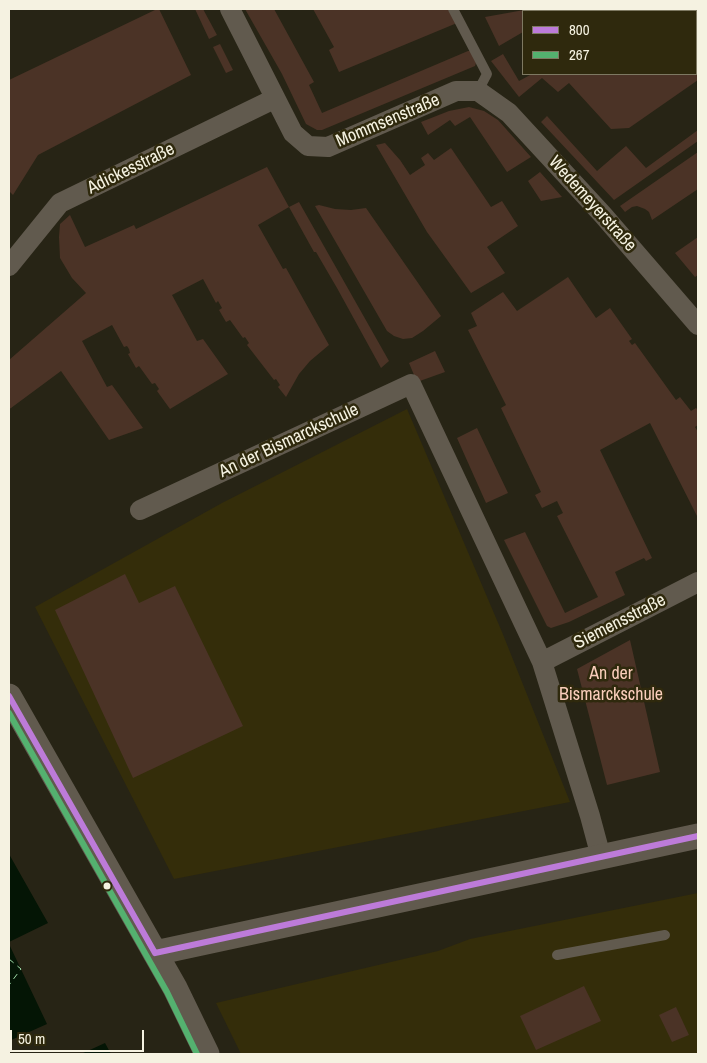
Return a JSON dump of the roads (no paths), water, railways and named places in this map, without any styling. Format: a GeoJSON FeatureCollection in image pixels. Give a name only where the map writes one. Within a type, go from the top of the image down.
{"type":"FeatureCollection","features":[{"type":"Feature","properties":{"kind":"street","name":"Mommsenstraße"},"geometry":{"type":"LineString","coordinates":[[230,9],[274,99],[293,133],[308,146],[328,147],[456,92],[478,91]]}},
{"type":"Feature","properties":{"kind":"street","name":"Wedemeyerstraße"},"geometry":{"type":"LineString","coordinates":[[478,91],[509,113],[603,215],[698,325]]}},
{"type":"Feature","properties":{"kind":"street","name":"Adickesstraße"},"geometry":{"type":"LineString","coordinates":[[9,266],[60,203],[274,99]]}},
{"type":"Feature","properties":{"kind":"street","name":"An der Bismarckschule"},"geometry":{"type":"LineString","coordinates":[[140,510],[411,384],[542,662],[601,856]]}},
{"type":"Feature","properties":{"kind":"street","name":"Siemensstraße"},"geometry":{"type":"LineString","coordinates":[[542,662],[698,582]]}},
{"type":"Feature","properties":{"kind":"street"},"geometry":{"type":"LineString","coordinates":[[9,696],[175,988],[207,1054]]}},
{"type":"Feature","properties":{"kind":"street"},"geometry":{"type":"LineString","coordinates":[[155,953],[698,836]]}},
{"type":"Feature","properties":{"kind":"lane"},"geometry":{"type":"LineString","coordinates":[[453,9],[487,74],[478,91]]}},
{"type":"Feature","properties":{"kind":"lane"},"geometry":{"type":"LineString","coordinates":[[557,955],[665,935]]}}]}
